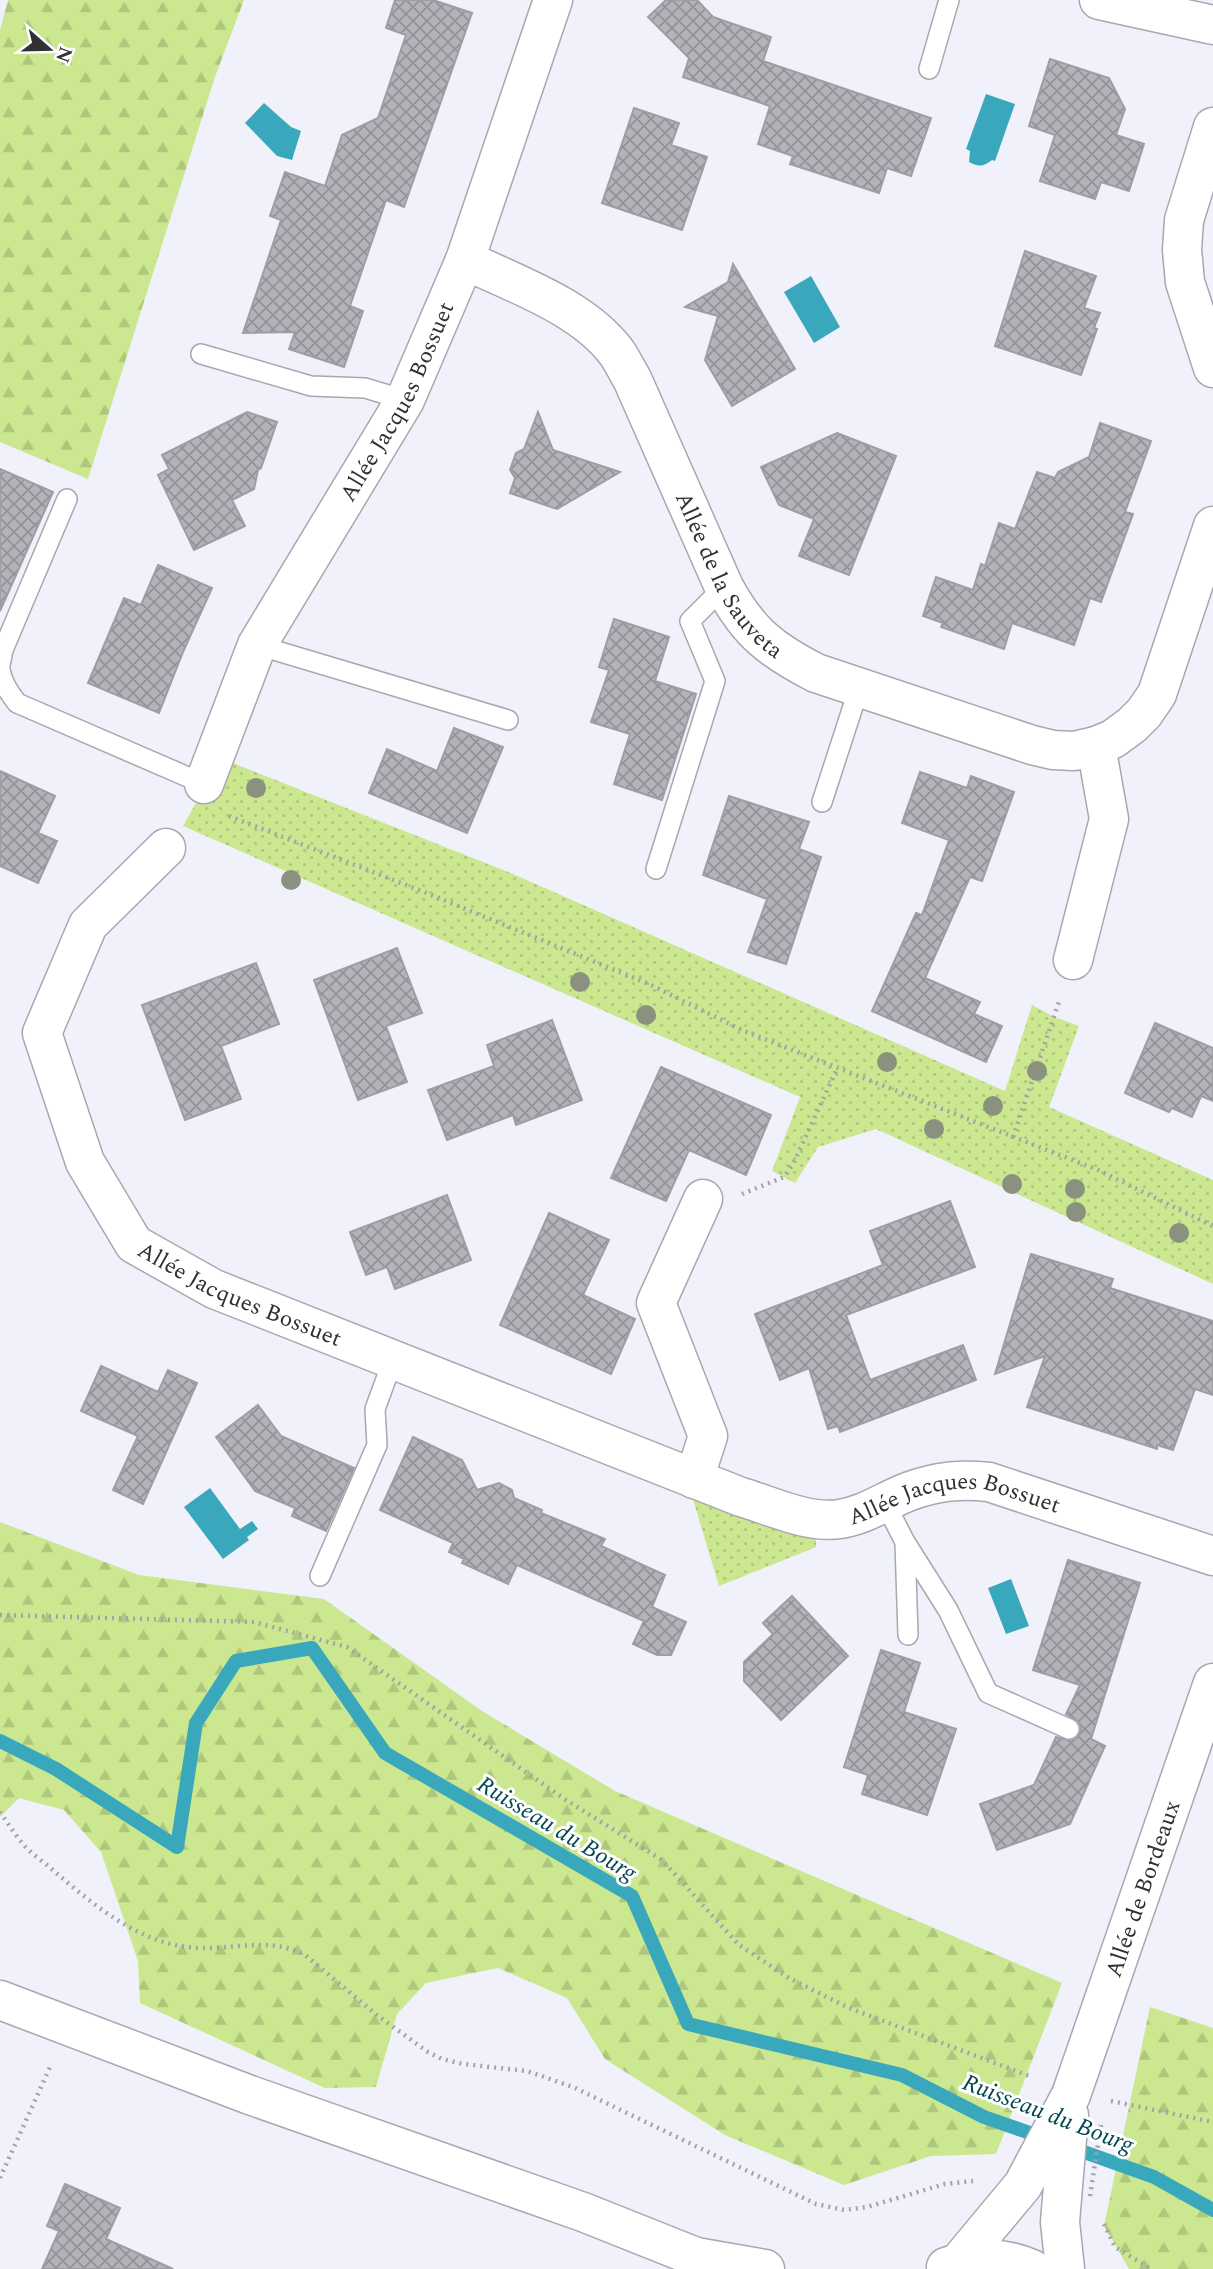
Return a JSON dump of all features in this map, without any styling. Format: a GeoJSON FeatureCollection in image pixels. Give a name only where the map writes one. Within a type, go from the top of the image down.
{"type":"FeatureCollection","features":[{"type":"Feature","properties":{"kind":"street","name":"Allée Jacques Bossuet"},"geometry":{"type":"LineString","coordinates":[[213,799],[257,645],[405,400],[465,260],[553,0]]}},
{"type":"Feature","properties":{"kind":"street"},"geometry":{"type":"LineString","coordinates":[[1099,0],[1213,25]]}},
{"type":"Feature","properties":{"kind":"street"},"geometry":{"type":"LineString","coordinates":[[1213,127],[1184,220],[1182,250],[1185,282],[1213,368]]}},
{"type":"Feature","properties":{"kind":"street","name":"Allée de la Sauveta"},"geometry":{"type":"LineString","coordinates":[[465,260],[557,304],[583,320],[617,352],[633,381],[738,614],[785,657],[816,673],[1032,745],[1074,751],[1096,746],[1113,739],[1132,725],[1157,694],[1213,526]]}},
{"type":"Feature","properties":{"kind":"street"},"geometry":{"type":"LineString","coordinates":[[1073,960],[1109,819],[1096,746]]}},
{"type":"Feature","properties":{"kind":"street","name":"Allée Jacques Bossuet"},"geometry":{"type":"LineString","coordinates":[[166,848],[88,925],[42,1033],[85,1162],[134,1244],[214,1289],[694,1479],[816,1520],[839,1519],[866,1512],[910,1491],[963,1479],[989,1482],[1213,1556]]}},
{"type":"Feature","properties":{"kind":"street"},"geometry":{"type":"LineString","coordinates":[[694,1479],[708,1436],[656,1303],[703,1199]]}},
{"type":"Feature","properties":{"kind":"street","name":"Allée de Bordeaux"},"geometry":{"type":"LineString","coordinates":[[1065,2269],[1060,2222],[1075,2197],[1090,2092],[1213,1683]]}},
{"type":"Feature","properties":{"kind":"street"},"geometry":{"type":"LineString","coordinates":[[0,2000],[250,2095],[583,2212],[706,2263],[765,2269]]}},
{"type":"Feature","properties":{"kind":"street","name":"Allée de Bordeaux"},"geometry":{"type":"LineString","coordinates":[[950,2266],[1028,2176],[1090,2092]]}},
{"type":"Feature","properties":{"kind":"street"},"geometry":{"type":"LineString","coordinates":[[950,2266],[988,2259],[1017,2263],[1032,2269]]}},
{"type":"Feature","properties":{"kind":"lane"},"geometry":{"type":"LineString","coordinates":[[929,69],[949,0]]}},
{"type":"Feature","properties":{"kind":"lane"},"geometry":{"type":"LineString","coordinates":[[201,354],[310,386],[365,388],[405,400]]}},
{"type":"Feature","properties":{"kind":"lane"},"geometry":{"type":"LineString","coordinates":[[68,499],[3,650],[1,677],[17,703],[213,799]]}},
{"type":"Feature","properties":{"kind":"lane"},"geometry":{"type":"LineString","coordinates":[[656,869],[715,681],[690,621],[724,587]]}},
{"type":"Feature","properties":{"kind":"lane"},"geometry":{"type":"LineString","coordinates":[[257,645],[508,720]]}},
{"type":"Feature","properties":{"kind":"lane"},"geometry":{"type":"LineString","coordinates":[[822,802],[859,688]]}},
{"type":"Feature","properties":{"kind":"lane"},"geometry":{"type":"LineString","coordinates":[[320,1576],[377,1445],[375,1409],[393,1360]]}},
{"type":"Feature","properties":{"kind":"lane"},"geometry":{"type":"LineString","coordinates":[[885,1503],[905,1542],[948,1610],[988,1693],[1069,1729]]}},
{"type":"Feature","properties":{"kind":"lane"},"geometry":{"type":"LineString","coordinates":[[905,1542],[908,1635]]}},
{"type":"Feature","properties":{"kind":"path"},"geometry":{"type":"LineString","coordinates":[[213,799],[424,892],[649,984],[744,1031],[1098,1170],[1213,1226]]}},
{"type":"Feature","properties":{"kind":"path"},"geometry":{"type":"LineString","coordinates":[[1013,1137],[1073,960]]}},
{"type":"Feature","properties":{"kind":"path"},"geometry":{"type":"LineString","coordinates":[[703,1199],[744,1194],[785,1177],[837,1069]]}},
{"type":"Feature","properties":{"kind":"path"},"geometry":{"type":"LineString","coordinates":[[0,1615],[254,1622],[347,1647],[566,1800],[663,1860],[739,1945],[789,1978],[849,2008],[1035,2078]]}},
{"type":"Feature","properties":{"kind":"path"},"geometry":{"type":"LineString","coordinates":[[0,1812],[23,1845],[102,1910],[139,1933],[165,1943],[197,1948],[263,1944],[294,1949],[305,1955],[378,2016],[442,2059],[546,2076],[816,2204],[844,2210],[867,2207],[916,2191],[968,2181],[1008,2182],[1028,2176]]}},
{"type":"Feature","properties":{"kind":"path"},"geometry":{"type":"LineString","coordinates":[[0,2178],[70,2026]]}},
{"type":"Feature","properties":{"kind":"path"},"geometry":{"type":"LineString","coordinates":[[1109,2101],[1213,2122]]}},
{"type":"Feature","properties":{"kind":"path"},"geometry":{"type":"LineString","coordinates":[[1102,2119],[1075,2197],[1101,2219],[1115,2247],[1151,2269]]}},
{"type":"Feature","properties":{"kind":"green space"},"geometry":{"type":"Polygon","coordinates":[[[8,0],[244,0],[215,77],[88,479],[0,442],[0,30],[8,0]]]}},
{"type":"Feature","properties":{"kind":"green space"},"geometry":{"type":"Polygon","coordinates":[[[215,756],[513,874],[1005,1091],[1032,1005],[1079,1026],[1049,1107],[1213,1180],[1213,1284],[876,1129],[818,1147],[795,1183],[772,1171],[800,1097],[183,826],[196,803],[215,756]]]}},
{"type":"Feature","properties":{"kind":"green space"},"geometry":{"type":"Polygon","coordinates":[[[686,1476],[816,1520],[816,1547],[719,1586],[686,1476]]]}},
{"type":"Feature","properties":{"kind":"green space"},"geometry":{"type":"Polygon","coordinates":[[[0,1522],[139,1575],[324,1599],[482,1711],[615,1791],[1062,1983],[996,2154],[931,2156],[844,2185],[725,2135],[605,2059],[567,1998],[498,1968],[426,1983],[397,2014],[376,2087],[325,2088],[140,2003],[138,1961],[101,1852],[64,1810],[19,1798],[0,1817],[0,1522]]]}},
{"type":"Feature","properties":{"kind":"green space"},"geometry":{"type":"Polygon","coordinates":[[[1150,2007],[1213,2028],[1213,2269],[1129,2269],[1104,2226],[1150,2007]]]}},
{"type":"Feature","properties":{"kind":"water"},"geometry":{"type":"Polygon","coordinates":[[[986,94],[1015,104],[995,161],[978,165],[969,162],[970,151],[966,149],[986,94]]]}},
{"type":"Feature","properties":{"kind":"water"},"geometry":{"type":"Polygon","coordinates":[[[264,103],[291,127],[301,131],[292,160],[277,156],[245,123],[264,103]]]}},
{"type":"Feature","properties":{"kind":"water"},"geometry":{"type":"Polygon","coordinates":[[[811,276],[840,327],[814,343],[784,292],[811,276]]]}},
{"type":"Feature","properties":{"kind":"water"},"geometry":{"type":"Polygon","coordinates":[[[210,1488],[240,1529],[252,1521],[258,1529],[247,1537],[249,1540],[223,1559],[184,1507],[210,1488]]]}},
{"type":"Feature","properties":{"kind":"water"},"geometry":{"type":"Polygon","coordinates":[[[1011,1579],[1029,1626],[1006,1634],[988,1588],[1011,1579]]]}},
{"type":"Feature","properties":{"kind":"building"},"geometry":{"type":"Polygon","coordinates":[[[395,0],[433,0],[472,13],[404,207],[386,200],[350,306],[363,311],[344,367],[289,349],[295,332],[243,333],[281,220],[270,216],[285,172],[325,186],[342,135],[378,118],[406,35],[386,28],[395,0]]]}},
{"type":"Feature","properties":{"kind":"building"},"geometry":{"type":"Polygon","coordinates":[[[666,0],[697,0],[713,17],[771,37],[763,61],[931,118],[911,176],[887,168],[879,193],[790,164],[793,156],[758,144],[770,106],[683,77],[689,58],[648,17],[666,0]]]}},
{"type":"Feature","properties":{"kind":"building"},"geometry":{"type":"Polygon","coordinates":[[[1050,59],[1109,78],[1125,109],[1116,135],[1144,144],[1129,191],[1101,182],[1095,199],[1040,181],[1055,135],[1029,126],[1050,59]]]}},
{"type":"Feature","properties":{"kind":"building"},"geometry":{"type":"Polygon","coordinates":[[[634,108],[679,123],[671,145],[707,157],[682,230],[602,203],[634,108]]]}},
{"type":"Feature","properties":{"kind":"building"},"geometry":{"type":"Polygon","coordinates":[[[1025,251],[1096,276],[1084,308],[1100,313],[1081,375],[995,346],[1025,251]]]}},
{"type":"Feature","properties":{"kind":"building"},"geometry":{"type":"Polygon","coordinates":[[[733,264],[795,369],[732,406],[705,360],[718,316],[685,307],[728,282],[733,264]]]}},
{"type":"Feature","properties":{"kind":"building"},"geometry":{"type":"Polygon","coordinates":[[[247,412],[277,422],[258,470],[254,489],[232,500],[245,526],[194,550],[158,475],[169,469],[162,455],[247,412]]]}},
{"type":"Feature","properties":{"kind":"building"},"geometry":{"type":"Polygon","coordinates":[[[538,412],[553,450],[620,472],[557,509],[510,493],[515,478],[510,470],[516,453],[524,449],[538,412]]]}},
{"type":"Feature","properties":{"kind":"building"},"geometry":{"type":"Polygon","coordinates":[[[1100,423],[1151,441],[1125,512],[1133,514],[1101,602],[1090,598],[1074,645],[1012,623],[1004,649],[941,627],[943,623],[923,616],[936,577],[973,590],[981,564],[985,566],[999,523],[1015,529],[1037,472],[1055,478],[1058,472],[1089,457],[1100,423]]]}},
{"type":"Feature","properties":{"kind":"building"},"geometry":{"type":"Polygon","coordinates":[[[837,433],[896,456],[849,575],[799,556],[814,519],[779,505],[761,467],[837,433]]]}},
{"type":"Feature","properties":{"kind":"building"},"geometry":{"type":"Polygon","coordinates":[[[0,469],[53,492],[0,611],[0,469]]]}},
{"type":"Feature","properties":{"kind":"building"},"geometry":{"type":"Polygon","coordinates":[[[158,565],[212,588],[159,713],[88,683],[124,598],[141,605],[158,565]]]}},
{"type":"Feature","properties":{"kind":"building"},"geometry":{"type":"Polygon","coordinates":[[[614,619],[669,637],[655,681],[696,694],[662,800],[614,784],[630,734],[591,722],[609,670],[599,667],[614,619]]]}},
{"type":"Feature","properties":{"kind":"building"},"geometry":{"type":"Polygon","coordinates":[[[454,728],[503,747],[467,833],[369,793],[387,749],[437,771],[454,728]]]}},
{"type":"Feature","properties":{"kind":"building"},"geometry":{"type":"Polygon","coordinates":[[[0,771],[55,796],[38,833],[57,841],[38,883],[0,866],[0,771]]]}},
{"type":"Feature","properties":{"kind":"building"},"geometry":{"type":"Polygon","coordinates":[[[920,772],[967,788],[971,776],[1014,792],[982,881],[970,877],[925,978],[980,1002],[974,1014],[1002,1026],[986,1062],[872,1011],[916,913],[922,915],[949,840],[902,823],[920,772]]]}},
{"type":"Feature","properties":{"kind":"building"},"geometry":{"type":"Polygon","coordinates":[[[729,796],[809,822],[799,849],[821,857],[786,964],[748,952],[767,899],[703,875],[729,796]]]}},
{"type":"Feature","properties":{"kind":"building"},"geometry":{"type":"Polygon","coordinates":[[[397,948],[422,1013],[386,1026],[407,1082],[358,1100],[314,980],[397,948]]]}},
{"type":"Feature","properties":{"kind":"building"},"geometry":{"type":"Polygon","coordinates":[[[256,963],[279,1024],[221,1046],[241,1099],[185,1120],[142,1005],[256,963]]]}},
{"type":"Feature","properties":{"kind":"building"},"geometry":{"type":"Polygon","coordinates":[[[552,1020],[582,1100],[516,1125],[513,1115],[447,1140],[428,1090],[494,1066],[487,1045],[552,1020]]]}},
{"type":"Feature","properties":{"kind":"building"},"geometry":{"type":"Polygon","coordinates":[[[1155,1023],[1213,1048],[1213,1101],[1201,1096],[1192,1117],[1172,1108],[1169,1112],[1125,1093],[1155,1023]]]}},
{"type":"Feature","properties":{"kind":"building"},"geometry":{"type":"Polygon","coordinates":[[[661,1067],[771,1115],[746,1175],[689,1150],[666,1201],[611,1178],[661,1067]]]}},
{"type":"Feature","properties":{"kind":"building"},"geometry":{"type":"Polygon","coordinates":[[[447,1195],[471,1260],[395,1289],[387,1267],[366,1275],[350,1232],[447,1195]]]}},
{"type":"Feature","properties":{"kind":"building"},"geometry":{"type":"Polygon","coordinates":[[[950,1201],[975,1267],[846,1315],[870,1380],[963,1345],[976,1380],[840,1432],[838,1426],[828,1429],[809,1368],[780,1380],[755,1314],[883,1265],[870,1231],[950,1201]]]}},
{"type":"Feature","properties":{"kind":"building"},"geometry":{"type":"Polygon","coordinates":[[[549,1213],[609,1240],[583,1295],[635,1319],[611,1374],[500,1325],[549,1213]]]}},
{"type":"Feature","properties":{"kind":"building"},"geometry":{"type":"Polygon","coordinates":[[[1031,1254],[1113,1279],[1110,1288],[1213,1321],[1213,1395],[1195,1389],[1173,1450],[1157,1445],[1157,1449],[1027,1407],[1045,1356],[995,1374],[1031,1254]]]}},
{"type":"Feature","properties":{"kind":"building"},"geometry":{"type":"Polygon","coordinates":[[[101,1366],[158,1392],[168,1370],[197,1383],[143,1504],[113,1490],[138,1436],[81,1411],[101,1366]]]}},
{"type":"Feature","properties":{"kind":"building"},"geometry":{"type":"Polygon","coordinates":[[[258,1405],[281,1436],[354,1468],[326,1531],[292,1516],[295,1508],[255,1491],[216,1437],[258,1405]]]}},
{"type":"Feature","properties":{"kind":"building"},"geometry":{"type":"Polygon","coordinates":[[[413,1437],[462,1460],[477,1490],[499,1483],[512,1490],[514,1498],[542,1510],[541,1513],[605,1539],[601,1546],[665,1575],[652,1607],[686,1622],[671,1655],[657,1655],[633,1644],[644,1621],[517,1565],[508,1584],[462,1563],[464,1559],[449,1552],[453,1543],[380,1510],[413,1437]]]}},
{"type":"Feature","properties":{"kind":"building"},"geometry":{"type":"Polygon","coordinates":[[[1068,1560],[1140,1583],[1091,1739],[1105,1746],[1070,1824],[997,1850],[980,1804],[1034,1785],[1056,1737],[1071,1741],[1080,1733],[1078,1721],[1066,1714],[1080,1685],[1033,1670],[1068,1560]]]}},
{"type":"Feature","properties":{"kind":"building"},"geometry":{"type":"Polygon","coordinates":[[[792,1596],[848,1656],[781,1720],[744,1681],[744,1662],[773,1634],[763,1623],[792,1596]]]}},
{"type":"Feature","properties":{"kind":"building"},"geometry":{"type":"Polygon","coordinates":[[[881,1650],[920,1663],[904,1712],[956,1729],[927,1815],[862,1794],[868,1775],[844,1767],[881,1650]]]}},
{"type":"Feature","properties":{"kind":"building"},"geometry":{"type":"Polygon","coordinates":[[[65,2184],[120,2208],[106,2239],[173,2269],[42,2269],[59,2231],[47,2226],[65,2184]]]}},
{"type":"Feature","properties":{"kind":"waterway","name":"Ruisseau du Bourg"},"geometry":{"type":"LineString","coordinates":[[0,1741],[56,1769],[177,1847],[196,1723],[236,1661],[312,1648],[385,1753],[632,1896],[688,2024],[902,2075],[984,2117],[1047,2139]]}},
{"type":"Feature","properties":{"kind":"waterway","name":"Ruisseau du Bourg"},"geometry":{"type":"LineString","coordinates":[[1070,2147],[1154,2177],[1213,2210]]}}]}
